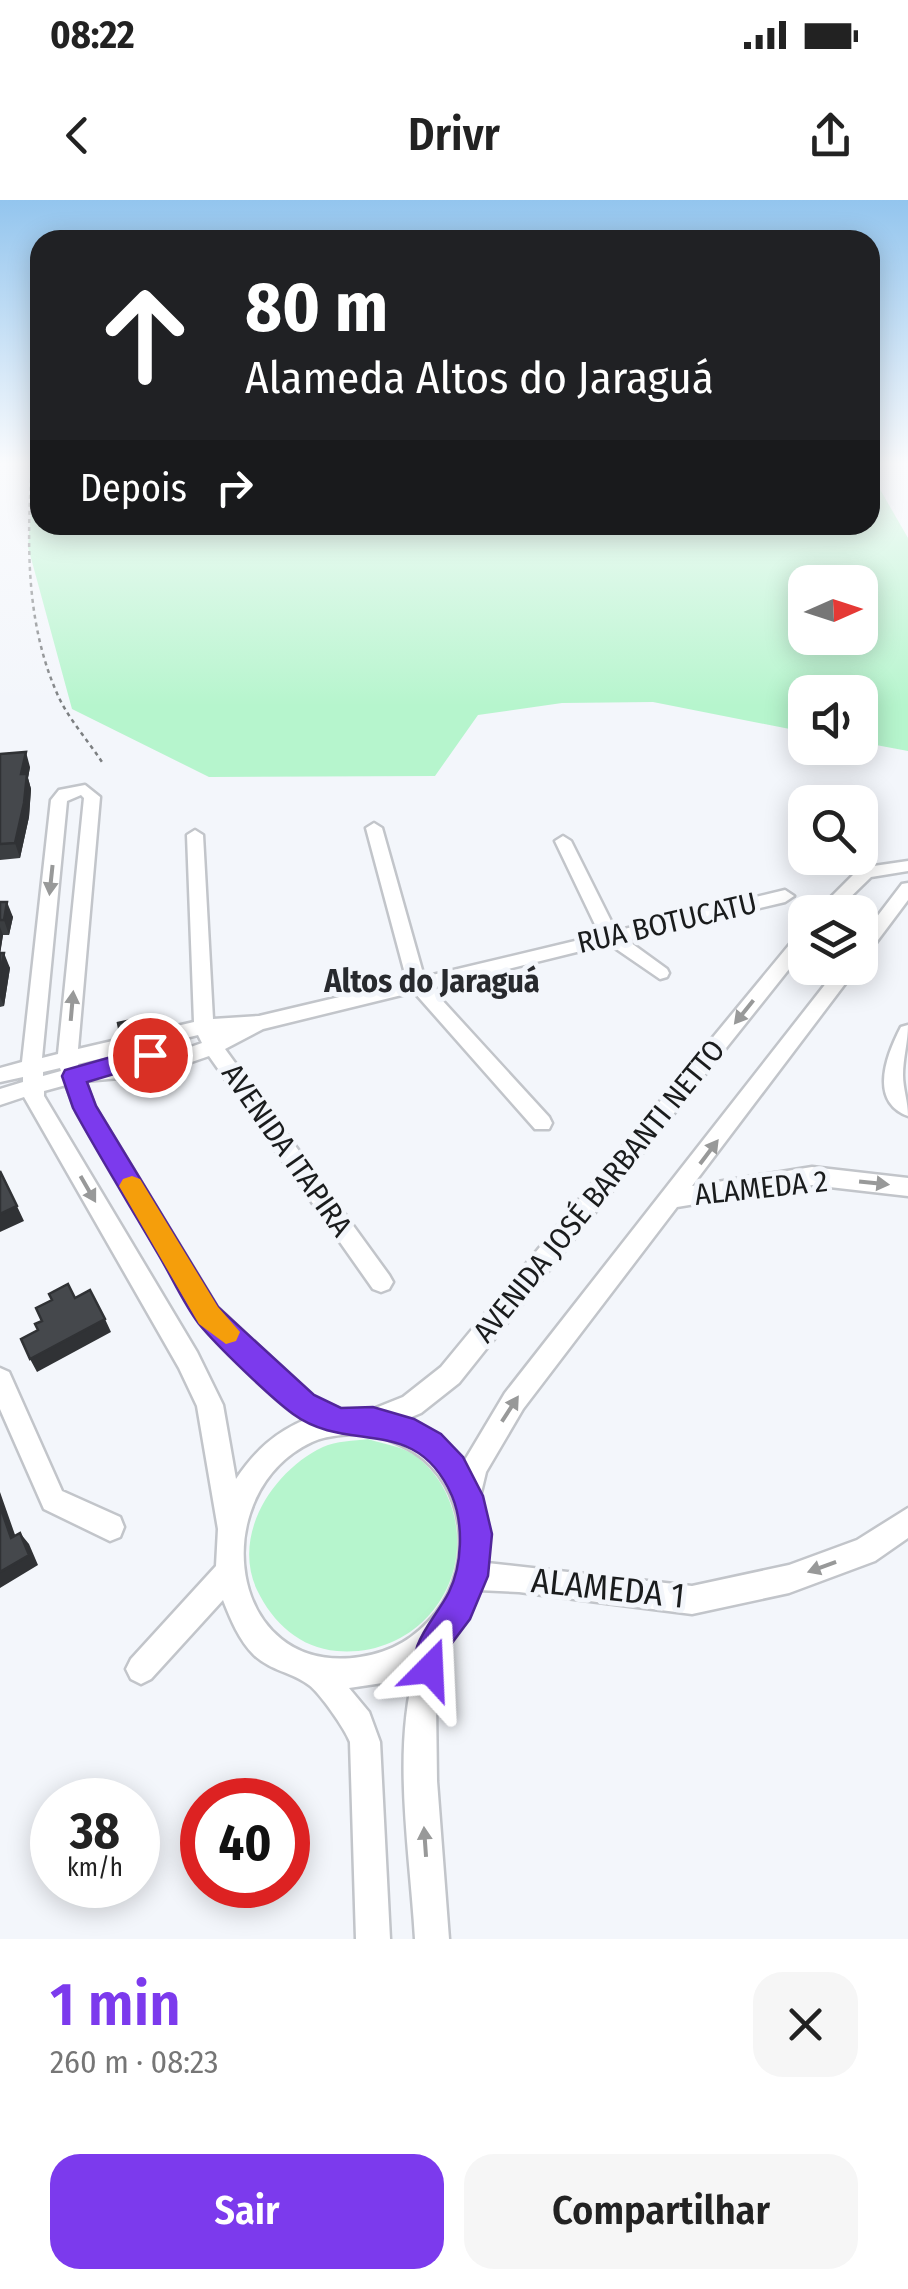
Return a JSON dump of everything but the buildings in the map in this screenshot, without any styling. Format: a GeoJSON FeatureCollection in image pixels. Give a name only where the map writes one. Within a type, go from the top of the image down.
{"type":"FeatureCollection","features":[{"type":"Feature","properties":{"kind":"street"},"geometry":{"type":"LineString","coordinates":[[0,1096],[17,1073],[59,800],[65,793],[80,790],[92,798],[70,1068],[84,1108],[209,1315],[304,1405],[340,1422]]}},
{"type":"Feature","properties":{"kind":"street"},"geometry":{"type":"LineString","coordinates":[[374,828],[417,984],[542,1123]]}},
{"type":"Feature","properties":{"kind":"street","name":"AVENIDA ITAPIRA"},"geometry":{"type":"LineString","coordinates":[[195,835],[204,1051],[380,1282]]}},
{"type":"Feature","properties":{"kind":"street"},"geometry":{"type":"LineString","coordinates":[[563,841],[610,936],[660,974]]}},
{"type":"Feature","properties":{"kind":"street"},"geometry":{"type":"LineString","coordinates":[[842,895],[866,872],[908,866]]}},
{"type":"Feature","properties":{"kind":"street"},"geometry":{"type":"LineString","coordinates":[[878,928],[908,888]]}},
{"type":"Feature","properties":{"kind":"street","name":"RUA BOTUCATU"},"geometry":{"type":"LineString","coordinates":[[70,1068],[204,1027],[258,1023],[785,896]]}},
{"type":"Feature","properties":{"kind":"street","name":"AVENIDA JOSÉ BARBANTI NETTO"},"geometry":{"type":"LineString","coordinates":[[373,1421],[412,1404],[450,1375],[788,958]]}},
{"type":"Feature","properties":{"kind":"street","name":"AVENIDA JOSÉ BARBANTI NETTO"},"geometry":{"type":"LineString","coordinates":[[468,1496],[474,1468],[514,1401],[835,985]]}},
{"type":"Feature","properties":{"kind":"street","name":"RUA BOTUCATU"},"geometry":{"type":"LineString","coordinates":[[70,1068],[123,1071],[204,1051],[258,1023]]}},
{"type":"Feature","properties":{"kind":"street"},"geometry":{"type":"LineString","coordinates":[[906,1107],[891,1084],[890,1070],[908,1032]]}},
{"type":"Feature","properties":{"kind":"street"},"geometry":{"type":"LineString","coordinates":[[17,1073],[70,1068]]}},
{"type":"Feature","properties":{"kind":"street"},"geometry":{"type":"LineString","coordinates":[[17,1073],[188,1360],[210,1406],[230,1527],[228,1574],[238,1608],[257,1638],[284,1660],[318,1674],[361,1676],[403,1662],[438,1636],[459,1608],[472,1576],[476,1534],[468,1496],[453,1467],[430,1444],[404,1428],[373,1421],[340,1422],[303,1433],[270,1456],[245,1488],[230,1527]]}},
{"type":"Feature","properties":{"kind":"street","name":"ALAMEDA 2"},"geometry":{"type":"LineString","coordinates":[[674,1198],[812,1176],[908,1187]]}},
{"type":"Feature","properties":{"kind":"street"},"geometry":{"type":"LineString","coordinates":[[0,1380],[53,1500],[110,1527]]}},
{"type":"Feature","properties":{"kind":"street","name":"ALAMEDA 1"},"geometry":{"type":"LineString","coordinates":[[472,1576],[519,1578],[692,1600],[789,1579],[865,1551],[908,1522]]}},
{"type":"Feature","properties":{"kind":"street"},"geometry":{"type":"LineString","coordinates":[[142,1669],[228,1574]]}},
{"type":"Feature","properties":{"kind":"street"},"geometry":{"type":"LineString","coordinates":[[432,1939],[421,1782],[422,1702],[438,1636]]}},
{"type":"Feature","properties":{"kind":"street"},"geometry":{"type":"LineString","coordinates":[[318,1674],[358,1723],[364,1742],[372,1939]]}},
{"type":"Feature","properties":{"kind":"path"},"geometry":{"type":"LineString","coordinates":[[26,544],[40,634],[56,692],[102,762]]}},
{"type":"Feature","properties":{"kind":"green space"},"geometry":{"type":"Polygon","coordinates":[[[28,544],[908,544],[908,751],[878,745],[878,675],[788,675],[788,729],[653,702],[562,703],[478,715],[435,776],[209,777],[72,709],[28,544]]]}},
{"type":"Feature","properties":{"kind":"green space"},"geometry":{"type":"Polygon","coordinates":[[[368,1439],[411,1453],[434,1474],[456,1522],[457,1552],[451,1579],[438,1604],[419,1625],[396,1640],[368,1649],[324,1649],[289,1632],[264,1602],[250,1569],[249,1547],[262,1506],[288,1471],[328,1445],[368,1439]]]}},
{"type":"Feature","properties":{"kind":"slow traffic"},"geometry":{"type":"LineString","coordinates":[[132,1186],[209,1315],[226,1332]]}},
{"type":"Feature","properties":{"kind":"district","name":"Altos do Jaraguá"},"geometry":{"type":"Point","coordinates":[432,981]}},
{"type":"Feature","properties":{"kind":"route"},"geometry":{"type":"LineString","coordinates":[[150,1055],[122,1060],[114,1068],[73,1076],[84,1108],[209,1315],[304,1405],[340,1422],[373,1421],[404,1428],[430,1444],[453,1467],[468,1496],[476,1534],[472,1576],[459,1608],[438,1636],[430,1669]]}}]}
